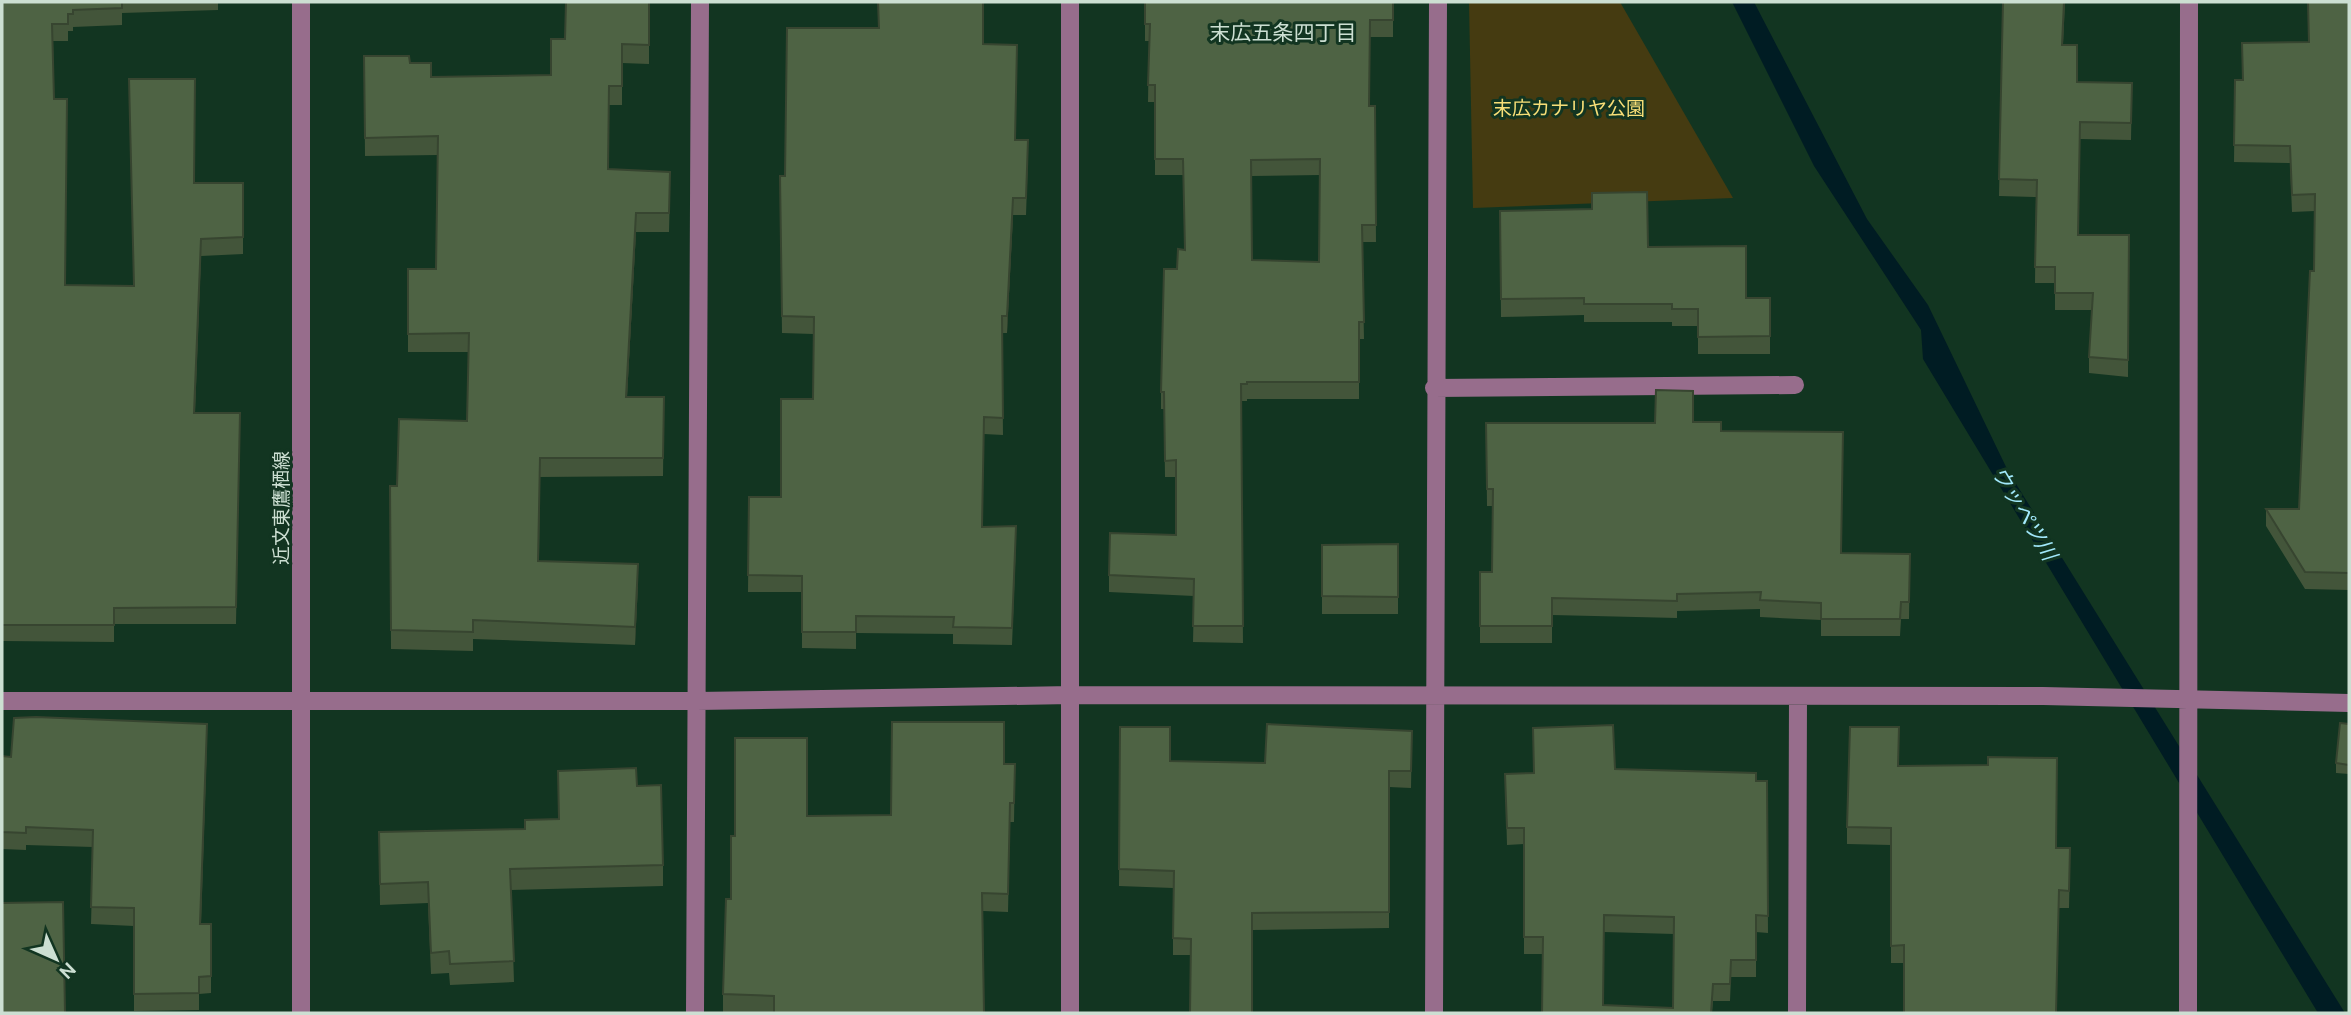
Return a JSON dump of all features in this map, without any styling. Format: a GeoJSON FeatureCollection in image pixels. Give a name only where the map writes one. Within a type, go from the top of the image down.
{"type":"FeatureCollection","features":[{"type":"Feature","properties":{"kind":"street","name":"近文東鷹栖線"},"geometry":{"type":"LineString","coordinates":[[301,2],[301,1013]]}},
{"type":"Feature","properties":{"kind":"street"},"geometry":{"type":"LineString","coordinates":[[695,1013],[700,2]]}},
{"type":"Feature","properties":{"kind":"street"},"geometry":{"type":"LineString","coordinates":[[1070,2],[1070,1013]]}},
{"type":"Feature","properties":{"kind":"street"},"geometry":{"type":"LineString","coordinates":[[1434,1013],[1437,2]]}},
{"type":"Feature","properties":{"kind":"street"},"geometry":{"type":"LineString","coordinates":[[2189,2],[2189,1013]]}},
{"type":"Feature","properties":{"kind":"street"},"geometry":{"type":"LineString","coordinates":[[1434,388],[1795,385]]}},
{"type":"Feature","properties":{"kind":"street"},"geometry":{"type":"LineString","coordinates":[[2,701],[697,701],[1071,695],[2043,696],[2254,703],[2349,703]]}},
{"type":"Feature","properties":{"kind":"street"},"geometry":{"type":"LineString","coordinates":[[1797,1013],[1798,696]]}},
{"type":"Feature","properties":{"kind":"green space","name":"末広カナリヤ公園"},"geometry":{"type":"Polygon","coordinates":[[[1469,2],[1620,2],[1733,198],[1473,208],[1469,2]]]}},
{"type":"Feature","properties":{"kind":"water","name":"ウッペツ川"},"geometry":{"type":"Polygon","coordinates":[[[1732,2],[1754,2],[1867,219],[1928,305],[2008,471],[2345,1013],[2318,1013],[1923,359],[1921,330],[1814,166],[1732,2]]]}},
{"type":"Feature","properties":{"kind":"building"},"geometry":{"type":"Polygon","coordinates":[[[2,2],[122,2],[122,8],[73,10],[73,14],[68,14],[68,24],[52,24],[54,99],[67,99],[65,285],[134,286],[129,79],[195,79],[194,183],[243,183],[243,237],[201,239],[194,413],[240,413],[236,607],[114,608],[114,625],[2,625],[2,2]]]}},
{"type":"Feature","properties":{"kind":"building"},"geometry":{"type":"Polygon","coordinates":[[[566,2],[649,2],[649,45],[622,44],[622,86],[609,86],[608,169],[670,172],[669,213],[636,213],[626,397],[664,397],[663,458],[540,458],[538,561],[638,564],[635,627],[473,620],[473,632],[391,630],[390,486],[397,486],[399,419],[467,421],[469,333],[408,334],[408,269],[436,269],[438,136],[365,138],[364,56],[409,56],[410,63],[431,63],[431,77],[551,75],[551,39],[565,39],[566,2]]]}},
{"type":"Feature","properties":{"kind":"building"},"geometry":{"type":"Polygon","coordinates":[[[878,2],[983,2],[983,44],[1017,45],[1015,140],[1028,140],[1026,198],[1013,198],[1007,316],[1002,316],[1003,418],[984,417],[982,527],[1016,526],[1012,628],[953,627],[954,617],[856,616],[856,632],[802,632],[802,576],[748,575],[749,497],[781,497],[781,399],[813,399],[814,317],[782,316],[780,176],[785,176],[787,28],[879,28],[878,2]]]}},
{"type":"Feature","properties":{"kind":"building"},"geometry":{"type":"Polygon","coordinates":[[[1145,2],[1393,2],[1393,20],[1370,20],[1369,106],[1375,106],[1376,225],[1362,225],[1364,322],[1359,322],[1359,382],[1241,384],[1243,626],[1193,626],[1194,579],[1109,575],[1110,533],[1176,535],[1176,460],[1165,461],[1164,392],[1161,392],[1164,269],[1177,269],[1178,249],[1185,250],[1183,159],[1155,159],[1155,85],[1148,85],[1150,24],[1145,24],[1145,2]],[[1320,159],[1251,160],[1252,260],[1319,262],[1320,159]]]}},
{"type":"Feature","properties":{"kind":"building"},"geometry":{"type":"Polygon","coordinates":[[[2003,2],[2064,2],[2062,45],[2077,45],[2077,82],[2132,83],[2131,123],[2080,122],[2078,235],[2129,235],[2128,360],[2089,357],[2093,293],[2055,293],[2055,267],[2035,267],[2037,180],[1999,179],[2003,2]]]}},
{"type":"Feature","properties":{"kind":"building"},"geometry":{"type":"Polygon","coordinates":[[[2308,2],[2349,2],[2349,573],[2305,572],[2266,509],[2299,509],[2310,271],[2314,271],[2315,194],[2292,195],[2290,146],[2234,145],[2235,80],[2243,80],[2242,43],[2309,42],[2308,2]]]}},
{"type":"Feature","properties":{"kind":"building"},"geometry":{"type":"Polygon","coordinates":[[[1647,192],[1648,247],[1746,246],[1746,298],[1770,298],[1770,336],[1698,337],[1698,309],[1672,309],[1672,304],[1584,304],[1584,298],[1501,299],[1500,211],[1592,209],[1592,193],[1647,192]]]}},
{"type":"Feature","properties":{"kind":"building"},"geometry":{"type":"Polygon","coordinates":[[[1656,390],[1693,391],[1693,422],[1721,422],[1721,431],[1843,432],[1841,553],[1910,554],[1909,602],[1901,602],[1900,619],[1821,619],[1821,603],[1760,600],[1761,592],[1677,594],[1677,601],[1552,598],[1552,626],[1480,626],[1480,572],[1492,572],[1493,489],[1487,489],[1486,423],[1655,423],[1656,390]]]}},
{"type":"Feature","properties":{"kind":"building"},"geometry":{"type":"Polygon","coordinates":[[[1398,544],[1398,597],[1322,596],[1322,545],[1398,544]]]}},
{"type":"Feature","properties":{"kind":"building"},"geometry":{"type":"Polygon","coordinates":[[[14,718],[207,724],[200,924],[211,924],[211,976],[199,977],[199,993],[134,994],[134,908],[91,907],[93,830],[26,827],[26,833],[2,832],[2,756],[11,757],[14,718]]]}},
{"type":"Feature","properties":{"kind":"building"},"geometry":{"type":"Polygon","coordinates":[[[892,722],[1004,722],[1004,764],[1015,764],[1014,803],[1010,803],[1008,894],[982,893],[984,1013],[774,1013],[774,996],[723,994],[726,899],[731,899],[731,836],[735,836],[735,738],[807,738],[807,816],[891,815],[892,722]]]}},
{"type":"Feature","properties":{"kind":"building"},"geometry":{"type":"Polygon","coordinates":[[[2340,723],[2349,724],[2349,765],[2336,763],[2340,723]]]}},
{"type":"Feature","properties":{"kind":"building"},"geometry":{"type":"Polygon","coordinates":[[[1267,724],[1412,731],[1411,771],[1389,771],[1389,912],[1252,913],[1252,1013],[1190,1013],[1191,939],[1173,938],[1174,871],[1119,869],[1120,727],[1170,727],[1170,761],[1265,763],[1267,724]]]}},
{"type":"Feature","properties":{"kind":"building"},"geometry":{"type":"Polygon","coordinates":[[[1613,725],[1615,769],[1756,773],[1756,781],[1767,781],[1768,916],[1756,915],[1756,960],[1731,960],[1730,984],[1713,984],[1711,1013],[1542,1013],[1543,937],[1524,937],[1524,828],[1507,828],[1505,774],[1534,773],[1533,728],[1613,725]],[[1604,915],[1603,1005],[1673,1008],[1674,917],[1604,915]]]}},
{"type":"Feature","properties":{"kind":"building"},"geometry":{"type":"Polygon","coordinates":[[[1850,727],[1899,727],[1898,766],[1988,765],[1988,757],[2057,758],[2056,848],[2070,848],[2069,891],[2059,890],[2056,1013],[1904,1013],[1904,945],[1891,946],[1891,828],[1847,827],[1850,727]]]}},
{"type":"Feature","properties":{"kind":"building"},"geometry":{"type":"Polygon","coordinates":[[[636,768],[637,786],[661,785],[663,865],[510,869],[514,961],[450,964],[449,951],[431,953],[428,882],[380,884],[379,832],[525,829],[525,820],[559,819],[558,771],[636,768]]]}},
{"type":"Feature","properties":{"kind":"building"},"geometry":{"type":"Polygon","coordinates":[[[63,902],[65,1013],[2,1013],[2,903],[63,902]]]}},
{"type":"Feature","properties":{"kind":"district","name":"末広五条四丁目"},"geometry":{"type":"Point","coordinates":[1283,32]}}]}
